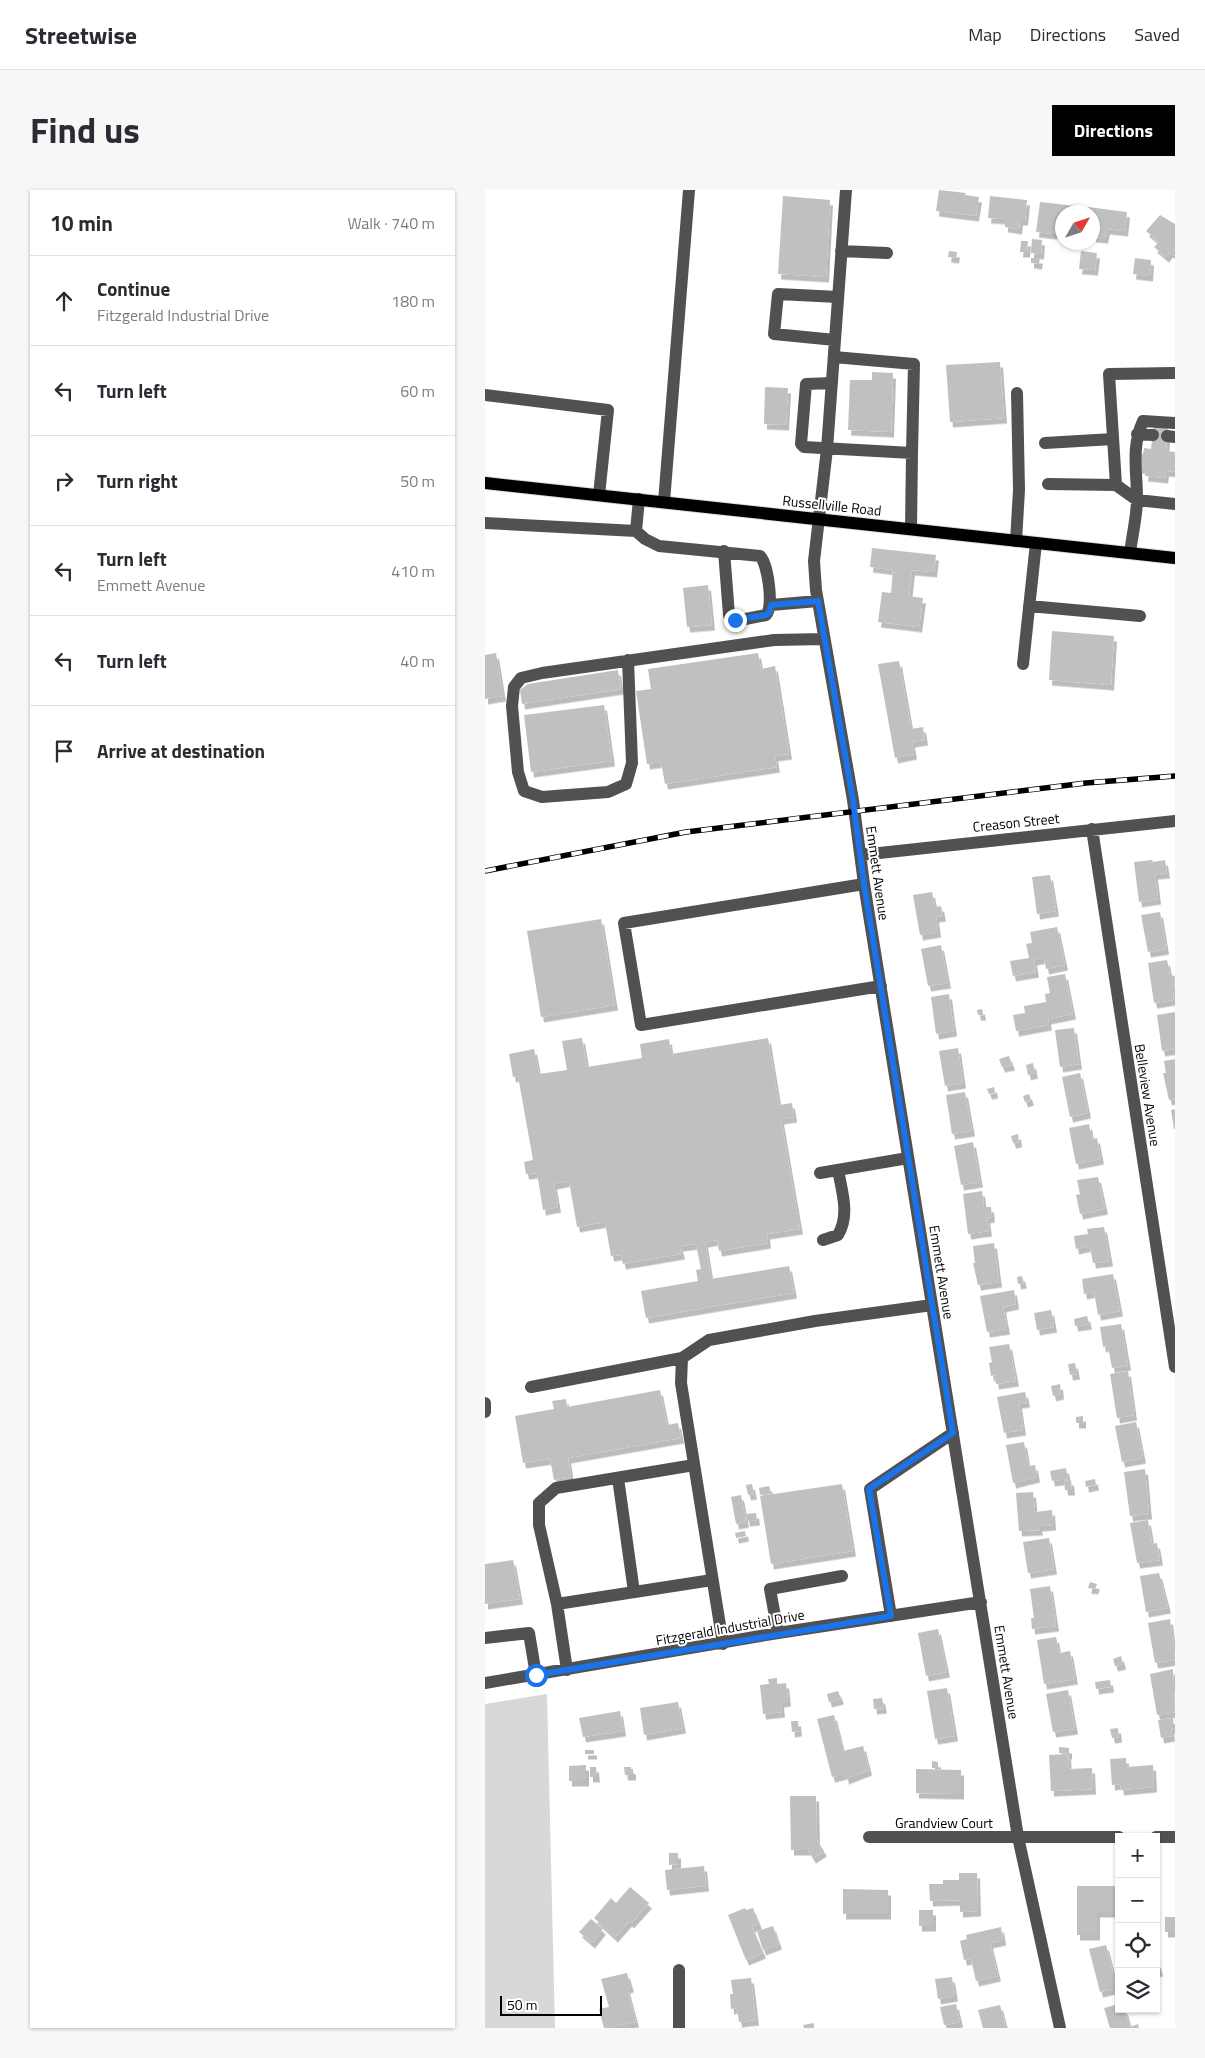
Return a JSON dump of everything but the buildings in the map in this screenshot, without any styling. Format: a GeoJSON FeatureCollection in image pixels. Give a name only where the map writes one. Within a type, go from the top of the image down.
{"type":"FeatureCollection","features":[{"type":"Feature","properties":{"kind":"main road","name":"Russellville Road"},"geometry":{"type":"LineString","coordinates":[[485,483],[1175,558]]}},
{"type":"Feature","properties":{"kind":"street"},"geometry":{"type":"LineString","coordinates":[[664,502],[689,190]]}},
{"type":"Feature","properties":{"kind":"street","name":"Emmett Avenue"},"geometry":{"type":"LineString","coordinates":[[846,190],[827,449],[814,561],[818,601],[861,854],[864,884],[1018,1837],[1060,2028]]}},
{"type":"Feature","properties":{"kind":"street"},"geometry":{"type":"LineString","coordinates":[[841,251],[887,253]]}},
{"type":"Feature","properties":{"kind":"street"},"geometry":{"type":"LineString","coordinates":[[835,340],[774,334],[778,294],[838,297]]}},
{"type":"Feature","properties":{"kind":"street"},"geometry":{"type":"LineString","coordinates":[[834,357],[912,363],[914,365],[911,529]]}},
{"type":"Feature","properties":{"kind":"street"},"geometry":{"type":"LineString","coordinates":[[1116,485],[1109,374],[1175,373]]}},
{"type":"Feature","properties":{"kind":"street"},"geometry":{"type":"LineString","coordinates":[[832,383],[806,384],[801,444],[804,447],[912,453]]}},
{"type":"Feature","properties":{"kind":"street"},"geometry":{"type":"LineString","coordinates":[[1016,541],[1019,490],[1017,393]]}},
{"type":"Feature","properties":{"kind":"street"},"geometry":{"type":"LineString","coordinates":[[485,396],[608,410],[599,495]]}},
{"type":"Feature","properties":{"kind":"street"},"geometry":{"type":"LineString","coordinates":[[1130,553],[1137,500],[1134,460],[1137,434],[1143,421],[1175,423]]}},
{"type":"Feature","properties":{"kind":"street"},"geometry":{"type":"LineString","coordinates":[[1137,434],[1153,435]]}},
{"type":"Feature","properties":{"kind":"street"},"geometry":{"type":"LineString","coordinates":[[1045,443],[1113,439]]}},
{"type":"Feature","properties":{"kind":"street"},"geometry":{"type":"LineString","coordinates":[[1048,484],[1116,485],[1137,500],[1175,504]]}},
{"type":"Feature","properties":{"kind":"street"},"geometry":{"type":"LineString","coordinates":[[636,531],[639,499]]}},
{"type":"Feature","properties":{"kind":"street"},"geometry":{"type":"LineString","coordinates":[[485,523],[636,531],[645,539],[659,546],[724,551],[754,554],[763,559],[771,605],[769,613],[762,617],[732,619],[728,611],[724,551]]}},
{"type":"Feature","properties":{"kind":"street"},"geometry":{"type":"LineString","coordinates":[[1023,664],[1036,543]]}},
{"type":"Feature","properties":{"kind":"street"},"geometry":{"type":"LineString","coordinates":[[771,605],[818,601]]}},
{"type":"Feature","properties":{"kind":"street"},"geometry":{"type":"LineString","coordinates":[[1029,606],[1141,616]]}},
{"type":"Feature","properties":{"kind":"street"},"geometry":{"type":"LineString","coordinates":[[628,660],[632,763],[626,784],[608,792],[542,797],[524,791],[518,772],[512,706],[514,687],[521,678],[628,660],[774,640],[824,639]]}},
{"type":"Feature","properties":{"kind":"street","name":"Creason Street"},"geometry":{"type":"LineString","coordinates":[[861,854],[1175,822]]}},
{"type":"Feature","properties":{"kind":"street","name":"Belleview Avenue"},"geometry":{"type":"LineString","coordinates":[[1092,829],[1175,1366]]}},
{"type":"Feature","properties":{"kind":"street"},"geometry":{"type":"LineString","coordinates":[[864,884],[624,922],[641,1025],[881,986]]}},
{"type":"Feature","properties":{"kind":"street"},"geometry":{"type":"LineString","coordinates":[[820,1173],[908,1158]]}},
{"type":"Feature","properties":{"kind":"street"},"geometry":{"type":"LineString","coordinates":[[823,1240],[838,1235],[843,1227],[846,1215],[838,1170]]}},
{"type":"Feature","properties":{"kind":"street"},"geometry":{"type":"LineString","coordinates":[[531,1387],[682,1358],[709,1340],[815,1321],[932,1305]]}},
{"type":"Feature","properties":{"kind":"street"},"geometry":{"type":"LineString","coordinates":[[682,1358],[681,1383],[723,1644]]}},
{"type":"Feature","properties":{"kind":"street"},"geometry":{"type":"LineString","coordinates":[[891,1616],[869,1489],[953,1433]]}},
{"type":"Feature","properties":{"kind":"street"},"geometry":{"type":"LineString","coordinates":[[567,1670],[557,1604],[539,1525],[539,1503],[556,1488],[694,1465]]}},
{"type":"Feature","properties":{"kind":"street"},"geometry":{"type":"LineString","coordinates":[[618,1478],[634,1592]]}},
{"type":"Feature","properties":{"kind":"street"},"geometry":{"type":"LineString","coordinates":[[778,1634],[770,1589],[842,1576]]}},
{"type":"Feature","properties":{"kind":"street"},"geometry":{"type":"LineString","coordinates":[[557,1604],[712,1580]]}},
{"type":"Feature","properties":{"kind":"street","name":"Fitzgerald Industrial Drive"},"geometry":{"type":"LineString","coordinates":[[485,1683],[981,1602]]}},
{"type":"Feature","properties":{"kind":"street"},"geometry":{"type":"LineString","coordinates":[[485,1638],[529,1633],[536,1675]]}},
{"type":"Feature","properties":{"kind":"street","name":"Grandview Court"},"geometry":{"type":"LineString","coordinates":[[869,1837],[1115,1837]]}},
{"type":"Feature","properties":{"kind":"street"},"geometry":{"type":"LineString","coordinates":[[1160,1837],[1175,1837]]}},
{"type":"Feature","properties":{"kind":"street"},"geometry":{"type":"LineString","coordinates":[[679,1970],[679,2028]]}},
{"type":"Feature","properties":{"kind":"shaded area"},"geometry":{"type":"Polygon","coordinates":[[[547,1694],[555,2028],[485,2028],[485,1704],[547,1694]]]}},
{"type":"Feature","properties":{"kind":"railway"},"geometry":{"type":"LineString","coordinates":[[485,871],[686,832],[1086,783],[1175,776]]}},
{"type":"Feature","properties":{"kind":"route"},"geometry":{"type":"LineString","coordinates":[[536,1675],[891,1616],[869,1489],[953,1433],[864,884],[853,800],[818,601],[771,605],[769,613],[762,617],[735,620]]}}]}
